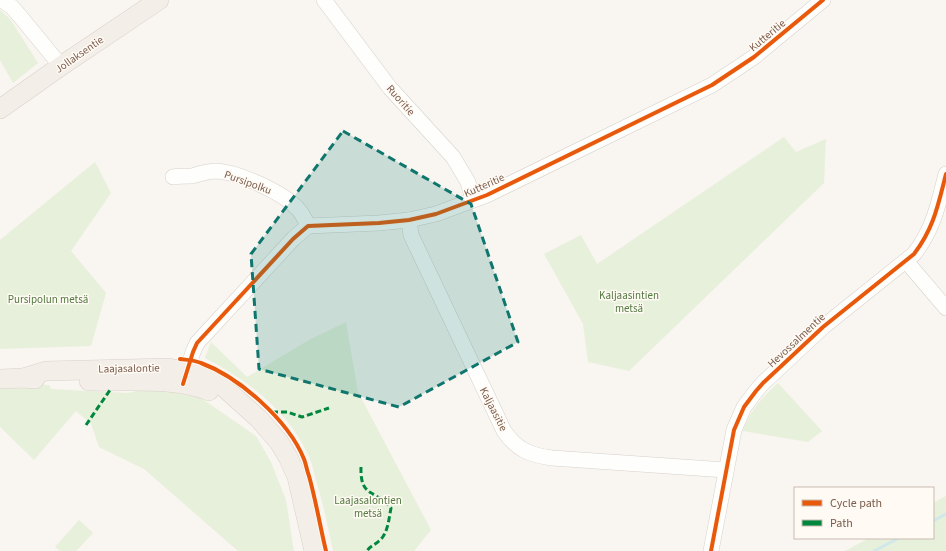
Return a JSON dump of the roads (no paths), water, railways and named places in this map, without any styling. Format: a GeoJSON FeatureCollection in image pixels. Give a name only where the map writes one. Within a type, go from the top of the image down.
{"type":"FeatureCollection","features":[{"type":"Feature","properties":{"kind":"main road","name":"Jollaksentie"},"geometry":{"type":"LineString","coordinates":[[0,110],[60,66],[159,0]]}},
{"type":"Feature","properties":{"kind":"main road","name":"Laajasalontie"},"geometry":{"type":"LineString","coordinates":[[0,379],[22,378],[46,381],[151,382],[185,378],[212,392],[230,394],[249,408],[279,442],[288,457],[297,477],[314,551]]}},
{"type":"Feature","properties":{"kind":"street"},"geometry":{"type":"LineString","coordinates":[[2,0],[12,7],[60,66]]}},
{"type":"Feature","properties":{"kind":"street","name":"Ruoritie"},"geometry":{"type":"LineString","coordinates":[[324,0],[390,88],[453,157],[468,182],[473,200]]}},
{"type":"Feature","properties":{"kind":"street","name":"Kutteritie"},"geometry":{"type":"LineString","coordinates":[[308,226],[379,223],[409,220],[436,214],[487,195],[712,84],[754,57],[822,0]]}},
{"type":"Feature","properties":{"kind":"street","name":"Pursipolku"},"geometry":{"type":"LineString","coordinates":[[173,177],[193,176],[210,171],[226,173],[264,186],[286,198],[296,207],[302,214],[308,226]]}},
{"type":"Feature","properties":{"kind":"street","name":"Hevossalmentie"},"geometry":{"type":"LineString","coordinates":[[711,551],[737,421],[744,407],[756,391],[823,327],[906,261],[923,243],[936,214],[946,174]]}},
{"type":"Feature","properties":{"kind":"street","name":"Kaljaasitie"},"geometry":{"type":"LineString","coordinates":[[409,220],[411,235],[457,334],[504,431],[514,444],[530,453],[552,458],[726,470]]}},
{"type":"Feature","properties":{"kind":"street"},"geometry":{"type":"LineString","coordinates":[[185,378],[193,352],[201,338],[293,239],[308,226]]}},
{"type":"Feature","properties":{"kind":"street"},"geometry":{"type":"LineString","coordinates":[[906,261],[946,308]]}},
{"type":"Feature","properties":{"kind":"waterway"},"geometry":{"type":"LineString","coordinates":[[934,520],[946,514]]}},
{"type":"Feature","properties":{"kind":"waterway"},"geometry":{"type":"LineString","coordinates":[[874,551],[897,539]]}},
{"type":"Feature","properties":{"kind":"park label","name":"Pursipolun metsä"},"geometry":{"type":"Point","coordinates":[48,299]}},
{"type":"Feature","properties":{"kind":"park label","name":"Kaljaasintien metsä"},"geometry":{"type":"Point","coordinates":[629,301]}},
{"type":"Feature","properties":{"kind":"park label","name":"Laajasalontien metsä"},"geometry":{"type":"Point","coordinates":[368,506]}}]}
